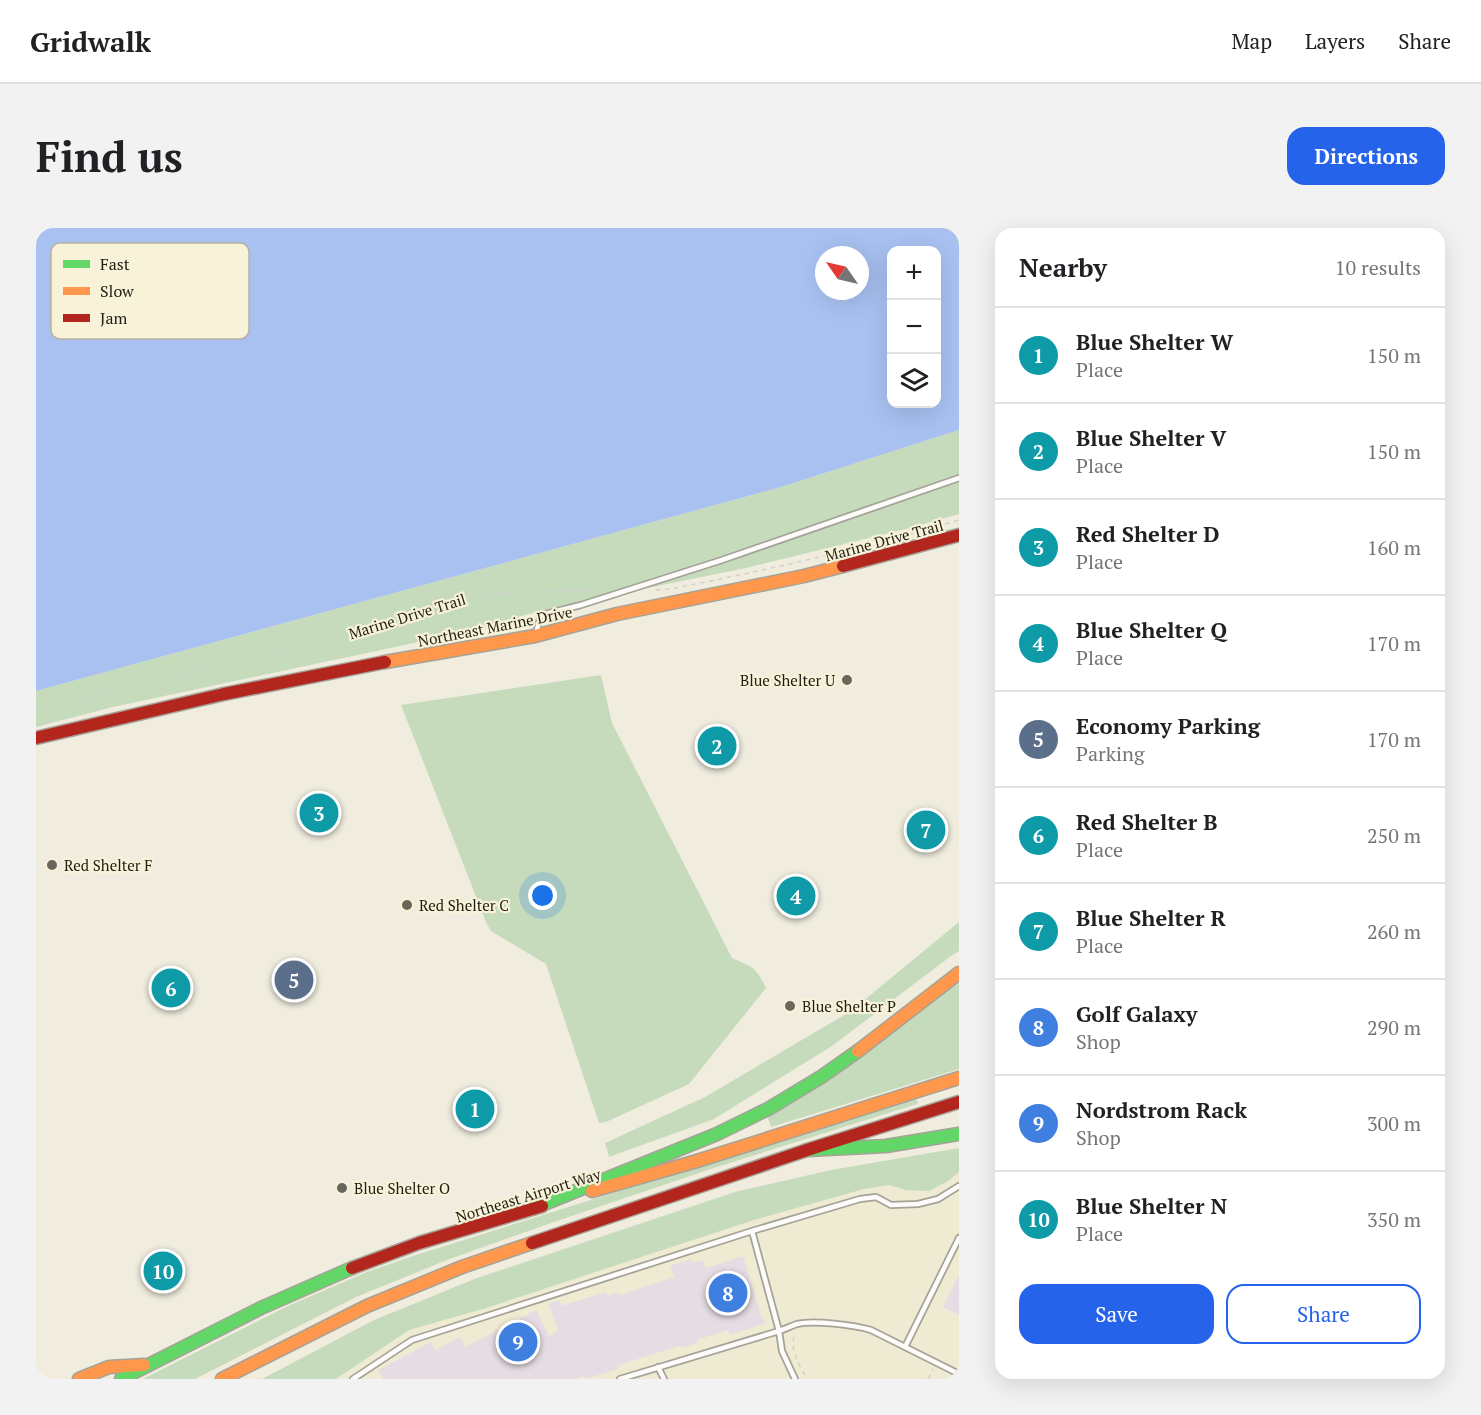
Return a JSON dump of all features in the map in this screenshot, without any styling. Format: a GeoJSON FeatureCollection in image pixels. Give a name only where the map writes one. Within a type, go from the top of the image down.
{"type":"FeatureCollection","features":[{"type":"Feature","properties":{"kind":"main road","name":"Northeast Marine Drive"},"geometry":{"type":"LineString","coordinates":[[36,738],[215,696],[358,667],[536,636],[617,615],[823,571],[959,535]]}},
{"type":"Feature","properties":{"kind":"main road"},"geometry":{"type":"LineString","coordinates":[[534,1208],[717,1134],[768,1110],[821,1077],[959,973]]}},
{"type":"Feature","properties":{"kind":"main road","name":"Northeast Airport Way"},"geometry":{"type":"LineString","coordinates":[[121,1379],[281,1298],[347,1269],[416,1244],[697,1161],[959,1078]]}},
{"type":"Feature","properties":{"kind":"main road"},"geometry":{"type":"LineString","coordinates":[[222,1379],[367,1306],[462,1267],[807,1150],[959,1102]]}},
{"type":"Feature","properties":{"kind":"main road"},"geometry":{"type":"LineString","coordinates":[[807,1150],[886,1146],[959,1134]]}},
{"type":"Feature","properties":{"kind":"main road"},"geometry":{"type":"LineString","coordinates":[[80,1379],[110,1367],[149,1365]]}},
{"type":"Feature","properties":{"kind":"lane"},"geometry":{"type":"LineString","coordinates":[[536,636],[541,615],[581,605],[722,560],[959,478]]}},
{"type":"Feature","properties":{"kind":"lane"},"geometry":{"type":"LineString","coordinates":[[353,1379],[412,1340],[860,1199],[876,1197],[891,1205],[918,1204],[938,1199],[959,1186]]}},
{"type":"Feature","properties":{"kind":"lane"},"geometry":{"type":"LineString","coordinates":[[752,1232],[779,1331],[782,1351],[795,1379]]}},
{"type":"Feature","properties":{"kind":"lane"},"geometry":{"type":"LineString","coordinates":[[905,1347],[959,1238]]}},
{"type":"Feature","properties":{"kind":"lane"},"geometry":{"type":"LineString","coordinates":[[620,1379],[799,1324],[843,1324],[872,1330],[959,1374]]}},
{"type":"Feature","properties":{"kind":"lane"},"geometry":{"type":"LineString","coordinates":[[658,1367],[664,1379]]}},
{"type":"Feature","properties":{"kind":"path","name":"Marine Drive Trail"},"geometry":{"type":"LineString","coordinates":[[649,590],[670,589],[762,571],[959,520]]}},
{"type":"Feature","properties":{"kind":"path","name":"Marine Drive Trail"},"geometry":{"type":"LineString","coordinates":[[36,711],[184,673],[303,648],[358,632],[440,603],[470,596],[607,590]]}},
{"type":"Feature","properties":{"kind":"path"},"geometry":{"type":"LineString","coordinates":[[794,1337],[795,1353],[807,1379]]}},
{"type":"Feature","properties":{"kind":"path"},"geometry":{"type":"LineString","coordinates":[[928,1379],[936,1363]]}},
{"type":"Feature","properties":{"kind":"shaded area"},"geometry":{"type":"Polygon","coordinates":[[[959,1172],[959,1379],[336,1379],[409,1330],[483,1309],[754,1220],[864,1189],[889,1185],[906,1190],[948,1181],[959,1172]]]}},
{"type":"Feature","properties":{"kind":"green space"},"geometry":{"type":"Polygon","coordinates":[[[959,430],[959,514],[746,568],[554,607],[461,633],[113,707],[36,727],[36,691],[781,487],[959,430]]]}},
{"type":"Feature","properties":{"kind":"green space"},"geometry":{"type":"Polygon","coordinates":[[[601,675],[612,723],[732,958],[753,968],[766,988],[689,1084],[606,1122],[599,1123],[546,964],[491,931],[401,705],[601,675]]]}},
{"type":"Feature","properties":{"kind":"green space"},"geometry":{"type":"Polygon","coordinates":[[[959,922],[959,951],[832,1046],[714,1119],[609,1157],[605,1143],[705,1097],[851,1011],[959,922]]]}},
{"type":"Feature","properties":{"kind":"green space"},"geometry":{"type":"Polygon","coordinates":[[[959,983],[959,1069],[771,1127],[767,1116],[959,983]]]}},
{"type":"Feature","properties":{"kind":"green space"},"geometry":{"type":"Polygon","coordinates":[[[915,1098],[917,1104],[714,1168],[447,1260],[356,1297],[195,1379],[143,1379],[290,1305],[367,1272],[915,1098]]]}},
{"type":"Feature","properties":{"kind":"green space"},"geometry":{"type":"Polygon","coordinates":[[[959,1148],[959,1172],[929,1191],[906,1190],[889,1185],[864,1189],[754,1220],[483,1309],[409,1330],[336,1379],[262,1379],[374,1320],[477,1278],[735,1192],[831,1170],[959,1148]]]}},
{"type":"Feature","properties":{"kind":"water"},"geometry":{"type":"Polygon","coordinates":[[[36,228],[959,228],[959,430],[781,487],[36,691],[36,228]]]}},
{"type":"Feature","properties":{"kind":"building"},"geometry":{"type":"Polygon","coordinates":[[[743,1256],[762,1319],[764,1318],[766,1323],[730,1335],[728,1330],[697,1340],[698,1343],[681,1348],[680,1346],[628,1362],[617,1366],[618,1369],[585,1379],[584,1376],[576,1379],[383,1379],[378,1370],[431,1342],[435,1350],[460,1337],[465,1347],[536,1310],[549,1336],[558,1331],[549,1304],[560,1300],[561,1306],[606,1292],[607,1296],[619,1292],[620,1295],[674,1277],[670,1266],[691,1259],[692,1263],[703,1260],[706,1268],[743,1256]]]}},
{"type":"Feature","properties":{"kind":"building"},"geometry":{"type":"Polygon","coordinates":[[[959,1275],[959,1315],[943,1307],[959,1275]]]}},
{"type":"Feature","properties":{"kind":"traffic: fast"},"geometry":{"type":"LineString","coordinates":[[534,1208],[717,1134],[768,1109],[821,1077],[858,1051]]}},
{"type":"Feature","properties":{"kind":"traffic: fast"},"geometry":{"type":"LineString","coordinates":[[807,1150],[886,1146],[959,1134]]}},
{"type":"Feature","properties":{"kind":"traffic: fast"},"geometry":{"type":"LineString","coordinates":[[121,1379],[261,1308],[352,1268]]}},
{"type":"Feature","properties":{"kind":"traffic: slow"},"geometry":{"type":"LineString","coordinates":[[385,662],[535,636],[617,614],[843,566]]}},
{"type":"Feature","properties":{"kind":"traffic: slow"},"geometry":{"type":"LineString","coordinates":[[858,1051],[959,973]]}},
{"type":"Feature","properties":{"kind":"traffic: slow"},"geometry":{"type":"LineString","coordinates":[[592,1191],[697,1161],[959,1078]]}},
{"type":"Feature","properties":{"kind":"traffic: slow"},"geometry":{"type":"LineString","coordinates":[[222,1379],[367,1306],[462,1267],[532,1243]]}},
{"type":"Feature","properties":{"kind":"traffic: slow"},"geometry":{"type":"LineString","coordinates":[[79,1379],[109,1367],[144,1365]]}},
{"type":"Feature","properties":{"kind":"traffic: jam"},"geometry":{"type":"LineString","coordinates":[[843,566],[959,535]]}},
{"type":"Feature","properties":{"kind":"traffic: jam"},"geometry":{"type":"LineString","coordinates":[[36,738],[224,694],[385,662]]}},
{"type":"Feature","properties":{"kind":"traffic: jam"},"geometry":{"type":"LineString","coordinates":[[532,1243],[807,1150],[959,1102]]}},
{"type":"Feature","properties":{"kind":"traffic: jam"},"geometry":{"type":"LineString","coordinates":[[352,1268],[419,1243],[542,1206]]}},
{"type":"Feature","properties":{"kind":"place","name":"Blue Shelter U"},"geometry":{"type":"Point","coordinates":[847,680]}},
{"type":"Feature","properties":{"kind":"place","name":"Blue Shelter V"},"geometry":{"type":"Point","coordinates":[717,746]}},
{"type":"Feature","properties":{"kind":"place","name":"Red Shelter D"},"geometry":{"type":"Point","coordinates":[319,813]}},
{"type":"Feature","properties":{"kind":"place","name":"Blue Shelter R"},"geometry":{"type":"Point","coordinates":[926,830]}},
{"type":"Feature","properties":{"kind":"place","name":"Red Shelter F"},"geometry":{"type":"Point","coordinates":[52,865]}},
{"type":"Feature","properties":{"kind":"place","name":"Blue Shelter Q"},"geometry":{"type":"Point","coordinates":[796,896]}},
{"type":"Feature","properties":{"kind":"place","name":"Red Shelter C"},"geometry":{"type":"Point","coordinates":[407,905]}},
{"type":"Feature","properties":{"kind":"place","name":"Economy Parking"},"geometry":{"type":"Point","coordinates":[294,980]}},
{"type":"Feature","properties":{"kind":"place","name":"Red Shelter B"},"geometry":{"type":"Point","coordinates":[171,988]}},
{"type":"Feature","properties":{"kind":"place","name":"Blue Shelter P"},"geometry":{"type":"Point","coordinates":[790,1006]}},
{"type":"Feature","properties":{"kind":"place","name":"Blue Shelter W"},"geometry":{"type":"Point","coordinates":[475,1109]}},
{"type":"Feature","properties":{"kind":"place","name":"Blue Shelter O"},"geometry":{"type":"Point","coordinates":[342,1188]}},
{"type":"Feature","properties":{"kind":"place","name":"Blue Shelter N"},"geometry":{"type":"Point","coordinates":[163,1271]}},
{"type":"Feature","properties":{"kind":"place","name":"Golf Galaxy"},"geometry":{"type":"Point","coordinates":[728,1293]}},
{"type":"Feature","properties":{"kind":"place","name":"Nordstrom Rack"},"geometry":{"type":"Point","coordinates":[518,1342]}}]}
